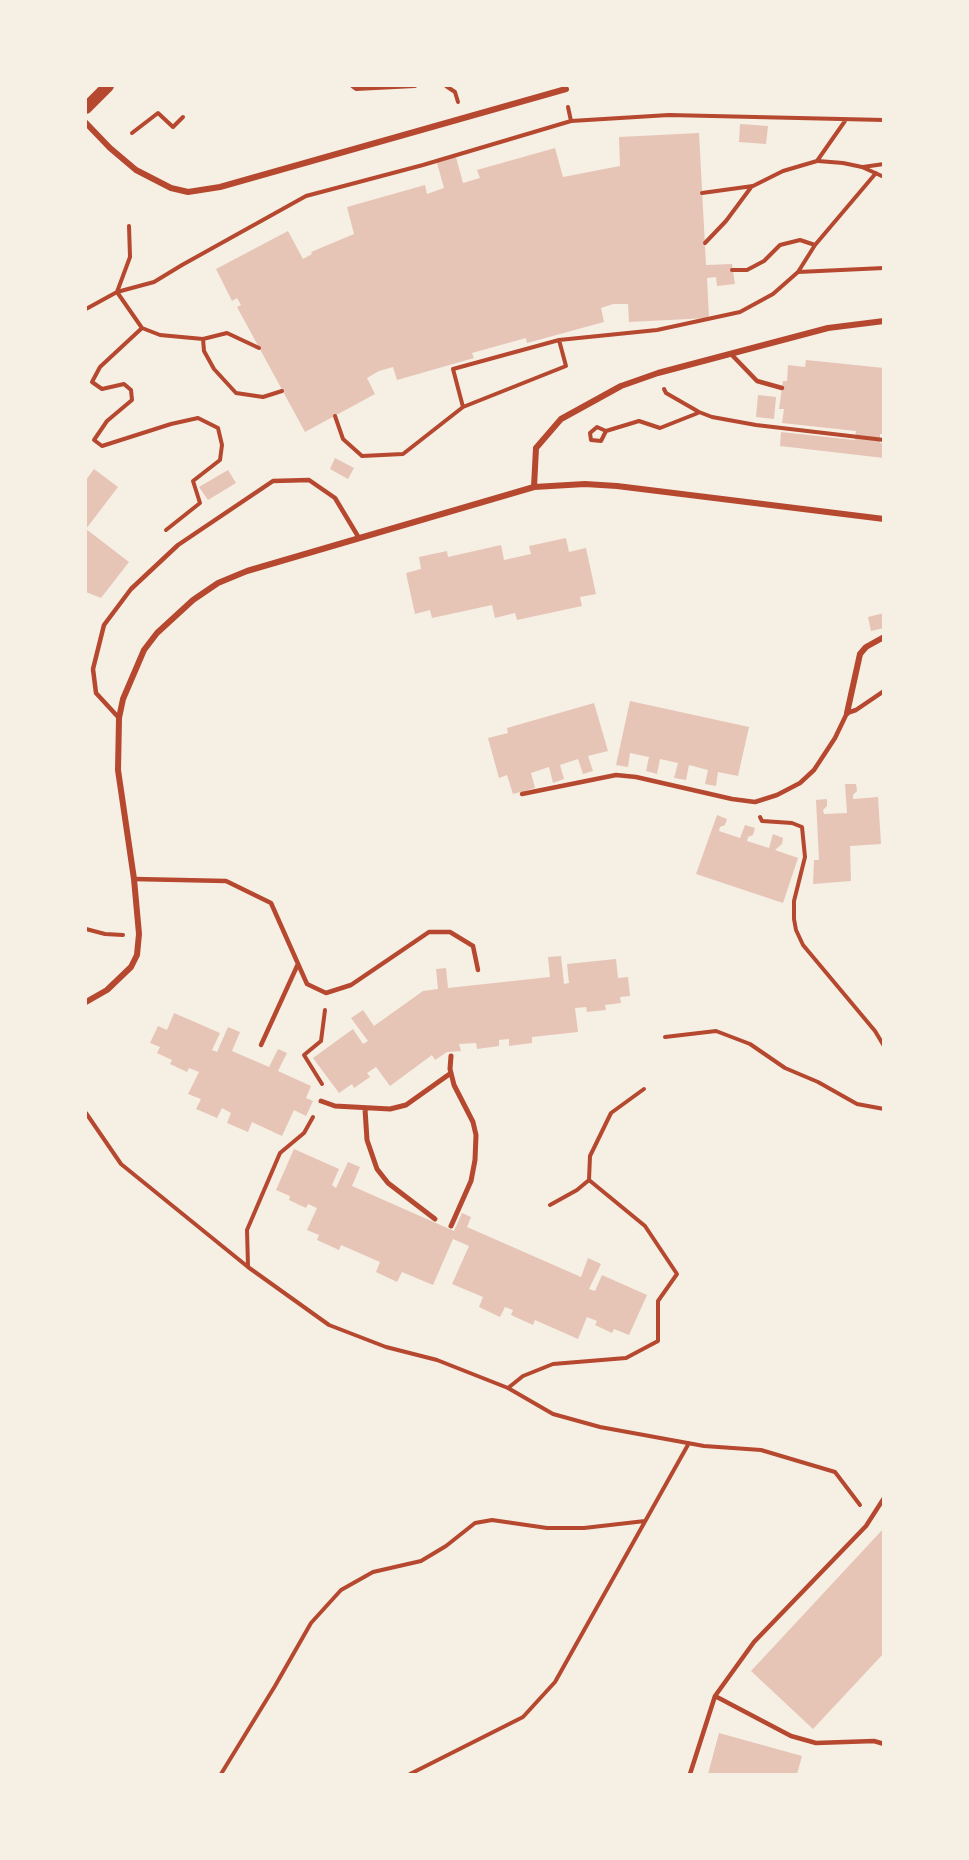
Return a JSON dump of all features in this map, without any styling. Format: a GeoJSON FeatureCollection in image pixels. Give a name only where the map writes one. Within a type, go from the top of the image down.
{"type":"FeatureCollection","features":[{"type":"Feature","properties":{"kind":"main road"},"geometry":{"type":"LineString","coordinates":[[86,108],[108,86]]}},
{"type":"Feature","properties":{"kind":"street"},"geometry":{"type":"LineString","coordinates":[[86,123],[136,170],[171,188],[188,192],[220,187],[566,89]]}},
{"type":"Feature","properties":{"kind":"street"},"geometry":{"type":"LineString","coordinates":[[534,488],[536,448],[561,419],[621,386],[658,373],[828,328],[884,321]]}},
{"type":"Feature","properties":{"kind":"street"},"geometry":{"type":"LineString","coordinates":[[86,1002],[106,990],[131,967],[137,955],[140,934],[118,770],[119,718],[123,699],[144,650],[157,633],[193,600],[218,583],[247,571],[534,488],[585,484],[617,486],[884,519]]}},
{"type":"Feature","properties":{"kind":"street"},"geometry":{"type":"LineString","coordinates":[[847,713],[860,654],[866,647],[884,637]]}},
{"type":"Feature","properties":{"kind":"street"},"geometry":{"type":"LineString","coordinates":[[451,1056],[454,1085],[476,1135],[471,1181],[451,1226]]}},
{"type":"Feature","properties":{"kind":"street"},"geometry":{"type":"LineString","coordinates":[[321,1101],[335,1107],[390,1109],[406,1105],[451,1073]]}},
{"type":"Feature","properties":{"kind":"street"},"geometry":{"type":"LineString","coordinates":[[365,1109],[367,1140],[377,1169],[388,1183],[435,1219]]}},
{"type":"Feature","properties":{"kind":"lane"},"geometry":{"type":"LineString","coordinates":[[731,354],[758,381],[782,388]]}},
{"type":"Feature","properties":{"kind":"lane"},"geometry":{"type":"LineString","coordinates":[[119,718],[96,693],[93,669],[104,625],[131,589],[178,544],[273,481],[300,480],[309,480],[335,498],[359,538]]}},
{"type":"Feature","properties":{"kind":"lane"},"geometry":{"type":"LineString","coordinates":[[522,794],[616,774],[755,802],[777,795],[800,783],[814,770],[835,738],[847,713],[856,710],[884,691]]}},
{"type":"Feature","properties":{"kind":"lane"},"geometry":{"type":"LineString","coordinates":[[134,879],[226,881],[271,903],[307,984],[326,993],[351,985],[429,932],[450,932],[473,946],[478,970]]}},
{"type":"Feature","properties":{"kind":"lane"},"geometry":{"type":"LineString","coordinates":[[261,1045],[298,964]]}},
{"type":"Feature","properties":{"kind":"lane"},"geometry":{"type":"LineString","coordinates":[[690,1774],[715,1696],[754,1642],[866,1526],[884,1498]]}},
{"type":"Feature","properties":{"kind":"lane"},"geometry":{"type":"LineString","coordinates":[[715,1696],[791,1736],[816,1743],[874,1741],[884,1744]]}},
{"type":"Feature","properties":{"kind":"path"},"geometry":{"type":"LineString","coordinates":[[352,86],[356,89],[415,86]]}},
{"type":"Feature","properties":{"kind":"path"},"geometry":{"type":"LineString","coordinates":[[566,89],[570,121]]}},
{"type":"Feature","properties":{"kind":"path"},"geometry":{"type":"LineString","coordinates":[[132,133],[158,113],[173,127],[183,117]]}},
{"type":"Feature","properties":{"kind":"path"},"geometry":{"type":"LineString","coordinates":[[86,309],[117,292],[154,282],[306,196],[423,165],[570,121],[669,115],[884,120]]}},
{"type":"Feature","properties":{"kind":"path"},"geometry":{"type":"LineString","coordinates":[[817,161],[846,120]]}},
{"type":"Feature","properties":{"kind":"path"},"geometry":{"type":"LineString","coordinates":[[702,193],[753,186],[783,171],[817,161],[862,167],[884,177]]}},
{"type":"Feature","properties":{"kind":"path"},"geometry":{"type":"LineString","coordinates":[[862,167],[884,164]]}},
{"type":"Feature","properties":{"kind":"path"},"geometry":{"type":"LineString","coordinates":[[463,407],[453,369],[560,340],[657,330],[740,312],[773,294],[798,272],[815,245],[876,173]]}},
{"type":"Feature","properties":{"kind":"path"},"geometry":{"type":"LineString","coordinates":[[705,243],[726,221],[753,186]]}},
{"type":"Feature","properties":{"kind":"path"},"geometry":{"type":"LineString","coordinates":[[117,292],[130,257],[129,226]]}},
{"type":"Feature","properties":{"kind":"path"},"geometry":{"type":"LineString","coordinates":[[732,270],[747,270],[764,261],[780,245],[800,240],[815,245]]}},
{"type":"Feature","properties":{"kind":"path"},"geometry":{"type":"LineString","coordinates":[[798,272],[884,268]]}},
{"type":"Feature","properties":{"kind":"path"},"geometry":{"type":"LineString","coordinates":[[117,292],[142,328],[160,335],[203,339],[227,333],[259,348]]}},
{"type":"Feature","properties":{"kind":"path"},"geometry":{"type":"LineString","coordinates":[[142,328],[100,367],[92,382],[102,389],[124,384],[131,390],[132,400],[107,421],[94,440],[102,446],[198,418],[218,428],[222,445],[220,460],[193,481],[200,503],[165,531]]}},
{"type":"Feature","properties":{"kind":"path"},"geometry":{"type":"LineString","coordinates":[[203,339],[204,351],[214,369],[236,393],[263,398],[282,392]]}},
{"type":"Feature","properties":{"kind":"path"},"geometry":{"type":"LineString","coordinates":[[335,416],[343,439],[362,456],[403,454],[463,407],[566,366],[560,340]]}},
{"type":"Feature","properties":{"kind":"path"},"geometry":{"type":"LineString","coordinates":[[658,373],[666,393],[712,417],[756,426],[884,440]]}},
{"type":"Feature","properties":{"kind":"path"},"geometry":{"type":"LineString","coordinates":[[606,431],[639,422],[660,428],[699,412]]}},
{"type":"Feature","properties":{"kind":"path"},"geometry":{"type":"LineString","coordinates":[[755,802],[762,821],[792,823],[802,827],[806,857],[794,901],[796,930],[803,945],[875,1030],[884,1046]]}},
{"type":"Feature","properties":{"kind":"path"},"geometry":{"type":"LineString","coordinates":[[86,929],[116,936],[140,934]]}},
{"type":"Feature","properties":{"kind":"path"},"geometry":{"type":"LineString","coordinates":[[248,1267],[247,1230],[280,1153],[304,1133],[321,1101],[322,1084],[303,1055],[321,1041],[324,1021]]}},
{"type":"Feature","properties":{"kind":"path"},"geometry":{"type":"LineString","coordinates":[[665,1037],[716,1031],[750,1044],[785,1068],[818,1082],[857,1104],[884,1109]]}},
{"type":"Feature","properties":{"kind":"path"},"geometry":{"type":"LineString","coordinates":[[550,1205],[577,1190],[589,1180],[590,1156],[611,1113],[644,1089]]}},
{"type":"Feature","properties":{"kind":"path"},"geometry":{"type":"LineString","coordinates":[[86,1113],[121,1164],[248,1267],[329,1325],[386,1347],[437,1360],[508,1388],[553,1414],[600,1427],[689,1443],[761,1450],[835,1472],[871,1516]]}},
{"type":"Feature","properties":{"kind":"path"},"geometry":{"type":"LineString","coordinates":[[508,1388],[523,1376],[553,1364],[626,1358],[658,1341],[658,1301],[677,1274],[645,1226],[589,1180]]}},
{"type":"Feature","properties":{"kind":"path"},"geometry":{"type":"LineString","coordinates":[[410,1774],[523,1717],[555,1682],[689,1443]]}},
{"type":"Feature","properties":{"kind":"path"},"geometry":{"type":"LineString","coordinates":[[221,1774],[311,1623],[341,1590],[373,1572],[421,1562],[476,1523],[492,1520],[548,1528],[574,1528],[645,1521]]}},
{"type":"Feature","properties":{"kind":"building"},"geometry":{"type":"Polygon","coordinates":[[[740,124],[768,126],[766,144],[739,142],[740,124]]]}},
{"type":"Feature","properties":{"kind":"building"},"geometry":{"type":"Polygon","coordinates":[[[699,133],[706,265],[732,264],[735,284],[717,286],[716,277],[707,278],[709,318],[629,322],[628,304],[613,304],[601,308],[604,322],[527,343],[526,338],[472,353],[474,358],[397,380],[393,367],[379,371],[367,378],[375,394],[305,432],[237,307],[241,305],[237,298],[232,301],[216,269],[288,231],[303,259],[312,254],[311,252],[354,234],[347,207],[425,185],[427,194],[444,188],[437,163],[456,157],[463,183],[480,178],[477,170],[555,148],[563,177],[620,166],[619,137],[699,133]]]}},
{"type":"Feature","properties":{"kind":"building"},"geometry":{"type":"Polygon","coordinates":[[[806,360],[884,368],[884,434],[880,434],[880,443],[884,444],[884,458],[780,446],[781,432],[855,440],[856,431],[782,423],[784,409],[779,409],[783,381],[787,381],[788,365],[805,367],[806,360]]]}},
{"type":"Feature","properties":{"kind":"building"},"geometry":{"type":"Polygon","coordinates":[[[758,395],[776,397],[774,419],[756,417],[758,395]]]}},
{"type":"Feature","properties":{"kind":"building"},"geometry":{"type":"Polygon","coordinates":[[[335,458],[354,468],[348,479],[330,469],[335,458]]]}},
{"type":"Feature","properties":{"kind":"building"},"geometry":{"type":"Polygon","coordinates":[[[94,469],[118,487],[86,529],[86,480],[94,469]]]}},
{"type":"Feature","properties":{"kind":"building"},"geometry":{"type":"Polygon","coordinates":[[[228,470],[236,483],[208,500],[199,487],[228,470]]]}},
{"type":"Feature","properties":{"kind":"building"},"geometry":{"type":"Polygon","coordinates":[[[86,529],[129,562],[101,598],[86,592],[86,529]]]}},
{"type":"Feature","properties":{"kind":"building"},"geometry":{"type":"Polygon","coordinates":[[[566,538],[569,552],[586,548],[596,594],[580,597],[582,606],[517,620],[515,613],[495,618],[492,605],[432,618],[430,610],[415,614],[406,573],[421,569],[419,557],[447,551],[448,557],[501,545],[504,560],[531,554],[529,546],[566,538]]]}},
{"type":"Feature","properties":{"kind":"building"},"geometry":{"type":"Polygon","coordinates":[[[884,613],[884,628],[871,631],[868,617],[884,613]]]}},
{"type":"Feature","properties":{"kind":"building"},"geometry":{"type":"Polygon","coordinates":[[[630,701],[749,727],[738,776],[718,772],[716,786],[705,784],[708,770],[689,765],[686,780],[674,778],[678,763],[660,759],[657,774],[646,771],[649,757],[630,753],[628,767],[616,765],[630,701]]]}},
{"type":"Feature","properties":{"kind":"building"},"geometry":{"type":"Polygon","coordinates":[[[594,703],[608,751],[588,756],[593,771],[583,774],[578,759],[560,765],[564,779],[553,783],[549,767],[531,773],[535,788],[513,794],[507,775],[499,778],[488,738],[508,733],[507,728],[594,703]]]}},
{"type":"Feature","properties":{"kind":"building"},"geometry":{"type":"Polygon","coordinates":[[[845,784],[856,784],[857,791],[853,799],[878,797],[881,844],[850,846],[851,881],[813,884],[814,860],[819,860],[816,800],[827,799],[824,814],[847,813],[845,784]]]}},
{"type":"Feature","properties":{"kind":"building"},"geometry":{"type":"Polygon","coordinates":[[[717,815],[727,819],[719,831],[740,838],[745,825],[755,828],[753,835],[748,837],[747,841],[769,848],[773,834],[783,838],[782,844],[775,850],[798,858],[783,903],[696,874],[717,815]]]}},
{"type":"Feature","properties":{"kind":"building"},"geometry":{"type":"Polygon","coordinates":[[[561,956],[564,984],[569,983],[567,964],[616,959],[618,978],[628,977],[630,996],[620,997],[621,1003],[605,1005],[606,1010],[587,1012],[586,1007],[575,1008],[578,1032],[532,1037],[532,1043],[509,1046],[509,1039],[499,1040],[499,1046],[477,1049],[476,1043],[459,1044],[461,1051],[447,1052],[435,1060],[432,1055],[390,1086],[376,1067],[367,1073],[370,1077],[354,1088],[352,1084],[339,1093],[313,1058],[353,1029],[363,1044],[368,1041],[351,1018],[363,1010],[374,1026],[423,991],[438,989],[436,969],[446,968],[448,988],[550,977],[548,957],[561,956]]]}},
{"type":"Feature","properties":{"kind":"building"},"geometry":{"type":"Polygon","coordinates":[[[174,1013],[220,1033],[212,1050],[217,1052],[228,1027],[240,1032],[232,1051],[269,1067],[278,1049],[287,1053],[278,1071],[311,1086],[306,1098],[313,1101],[306,1116],[294,1110],[282,1136],[252,1122],[248,1132],[227,1123],[231,1113],[222,1108],[217,1118],[196,1109],[201,1099],[188,1094],[199,1072],[189,1068],[187,1072],[170,1064],[172,1060],[157,1053],[160,1047],[150,1043],[158,1026],[167,1030],[174,1013]]]}},
{"type":"Feature","properties":{"kind":"building"},"geometry":{"type":"Polygon","coordinates":[[[294,1149],[339,1169],[332,1185],[336,1188],[348,1162],[360,1167],[352,1186],[454,1231],[462,1213],[471,1217],[467,1227],[581,1277],[588,1258],[601,1264],[589,1289],[595,1291],[602,1275],[647,1295],[629,1335],[614,1329],[612,1333],[595,1325],[597,1321],[587,1317],[578,1339],[535,1320],[533,1325],[511,1315],[513,1310],[505,1307],[500,1317],[479,1307],[483,1297],[452,1284],[469,1246],[453,1239],[433,1285],[402,1272],[397,1282],[376,1272],[380,1262],[341,1245],[339,1250],[317,1240],[319,1235],[307,1230],[317,1208],[308,1204],[306,1208],[289,1200],[290,1196],[276,1190],[294,1149]]]}},
{"type":"Feature","properties":{"kind":"building"},"geometry":{"type":"Polygon","coordinates":[[[884,1528],[884,1653],[813,1729],[751,1671],[884,1528]]]}},
{"type":"Feature","properties":{"kind":"building"},"geometry":{"type":"Polygon","coordinates":[[[719,1733],[802,1756],[797,1774],[708,1774],[719,1733]]]}}]}
